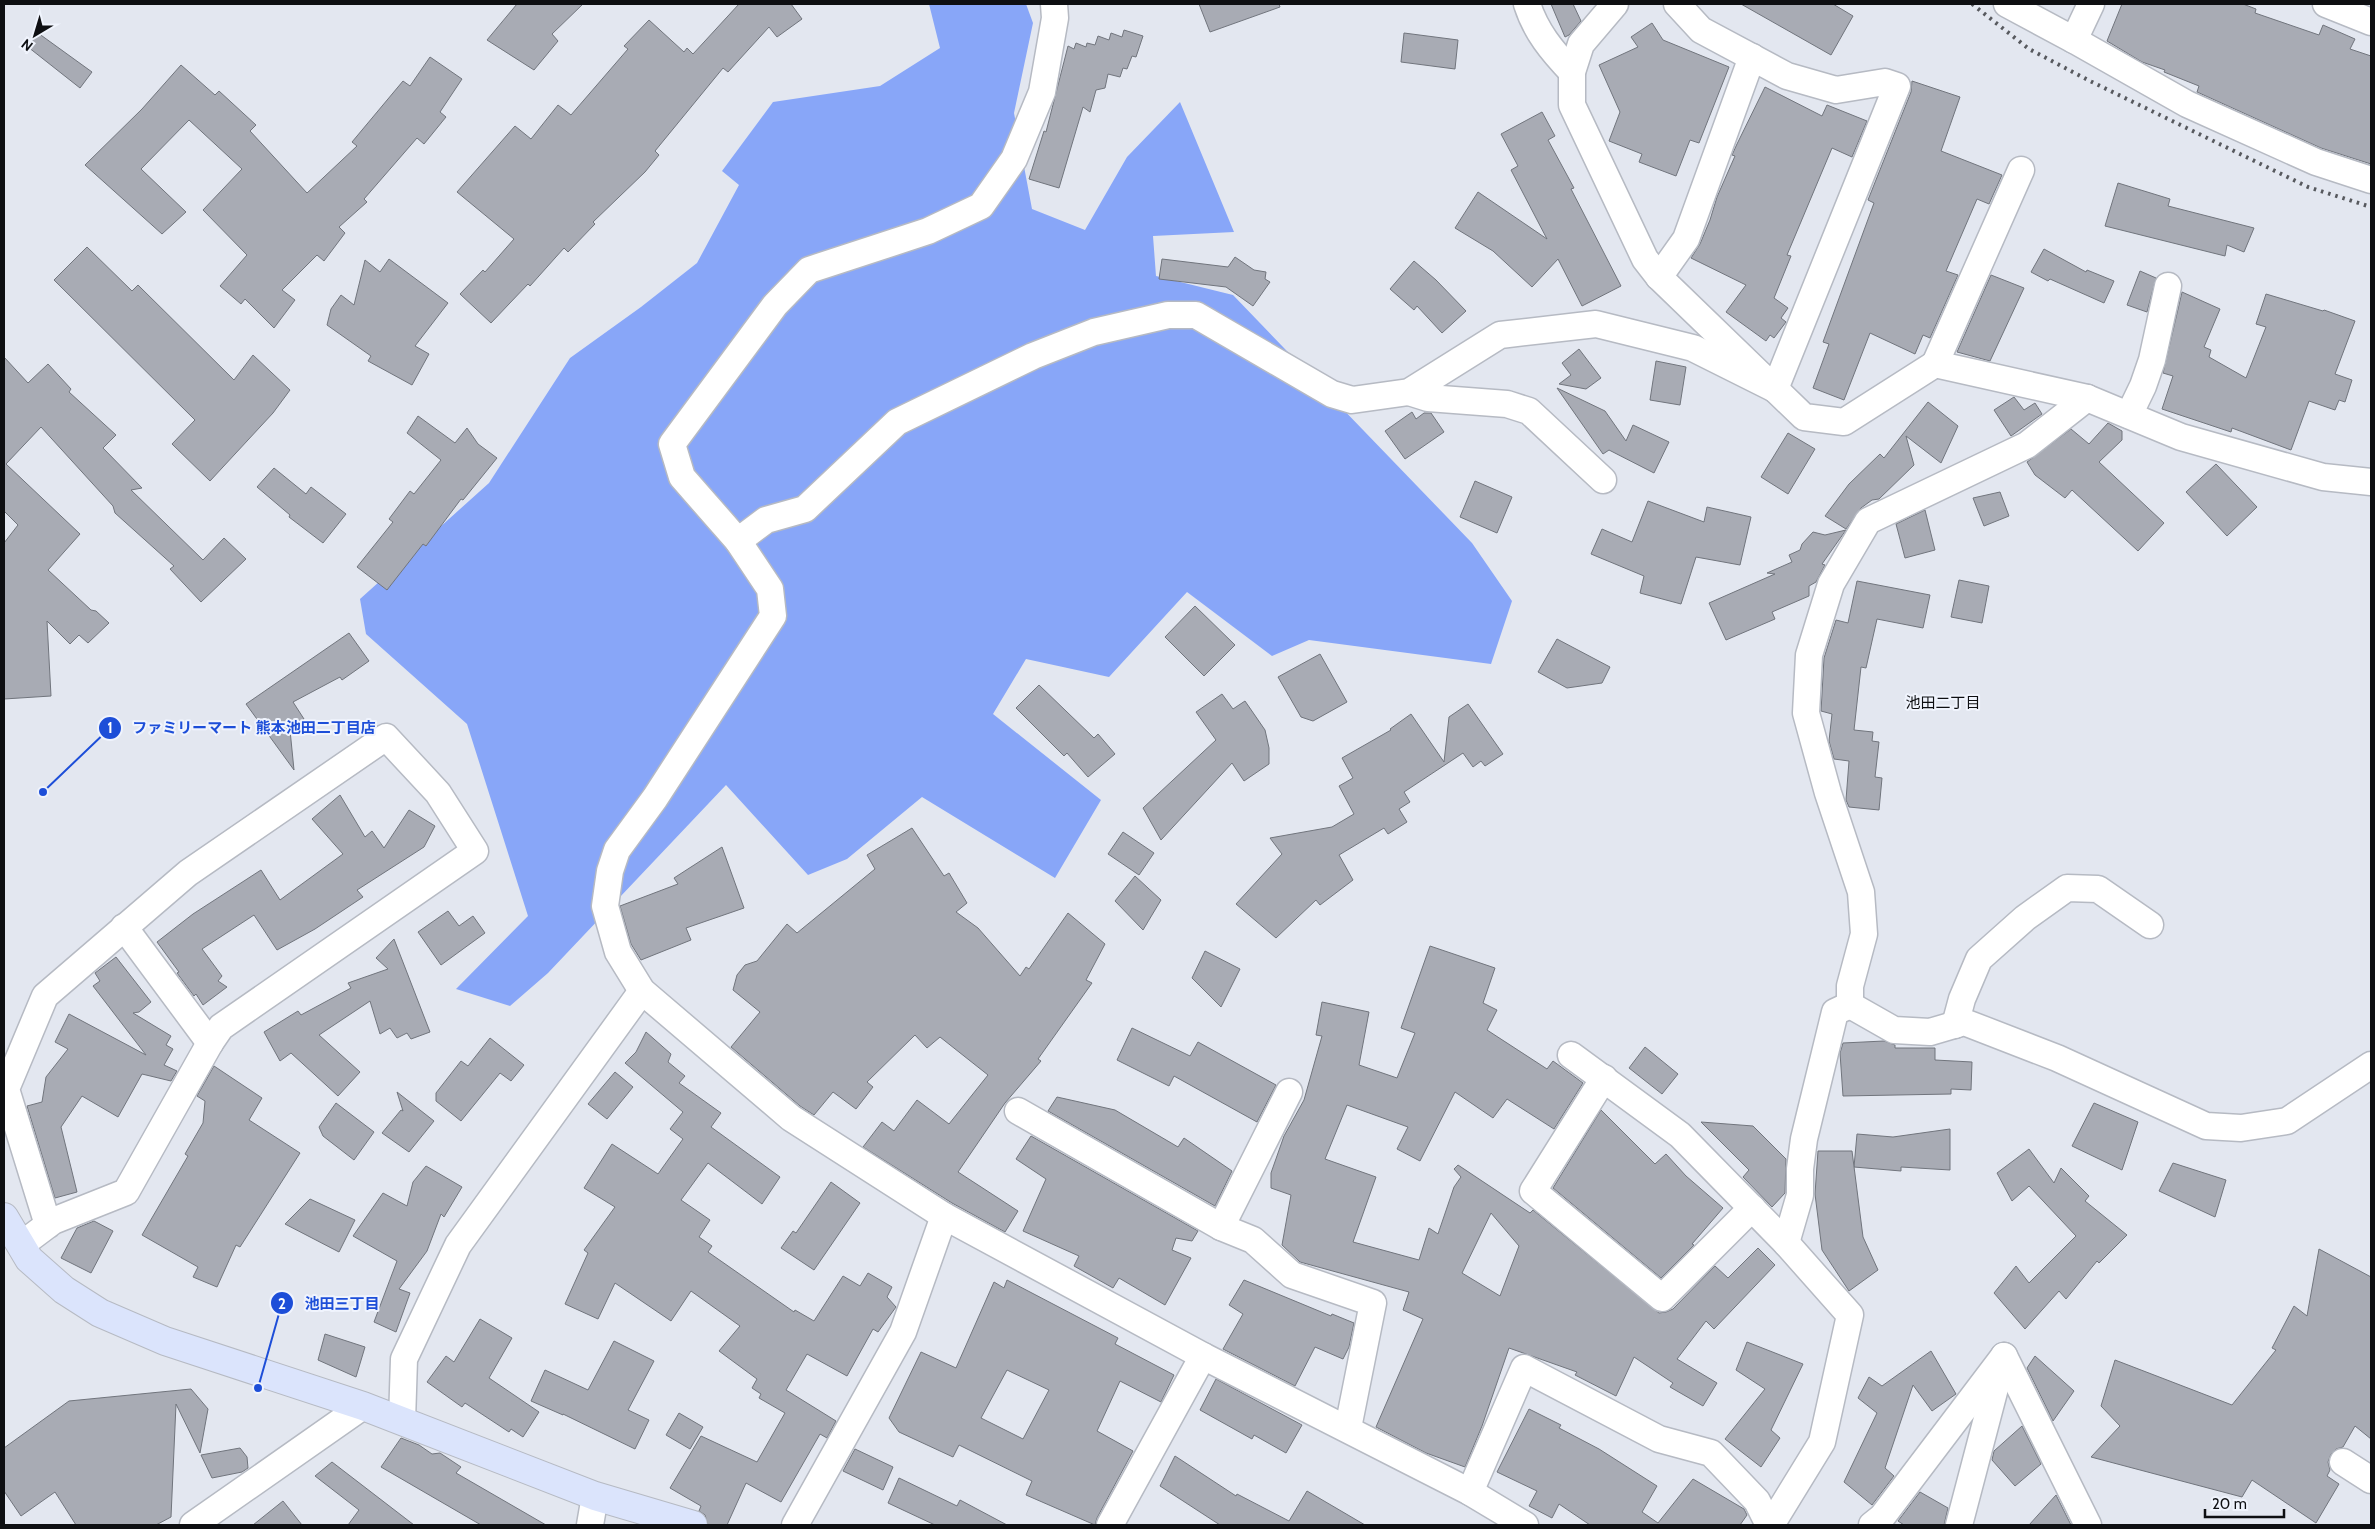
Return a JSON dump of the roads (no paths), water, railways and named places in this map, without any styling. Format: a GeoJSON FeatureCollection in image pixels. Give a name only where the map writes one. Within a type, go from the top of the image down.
{"type":"FeatureCollection","features":[{"type":"Feature","properties":{"kind":"street"},"geometry":{"type":"LineString","coordinates":[[1054,4],[1055,18],[1042,92],[1014,160],[981,206],[928,231],[809,270],[775,305],[672,444],[682,477],[738,541],[770,589],[773,616],[655,798],[617,850],[610,871],[605,906],[618,952],[642,992],[791,1118],[944,1216],[1203,1356],[1348,1428],[1470,1492],[1525,1525]]}},
{"type":"Feature","properties":{"kind":"street"},"geometry":{"type":"LineString","coordinates":[[1527,4],[1532,20],[1549,49],[1572,72]]}},
{"type":"Feature","properties":{"kind":"street"},"geometry":{"type":"LineString","coordinates":[[1615,4],[1581,44],[1572,72],[1572,105],[1645,259],[1659,277],[1804,417],[1844,422],[1935,364],[2021,170]]}},
{"type":"Feature","properties":{"kind":"street"},"geometry":{"type":"LineString","coordinates":[[1676,4],[1700,30],[1787,76],[1836,90],[1885,82],[1898,86],[1775,389]]}},
{"type":"Feature","properties":{"kind":"street"},"geometry":{"type":"LineString","coordinates":[[2007,4],[2187,104],[2316,162],[2371,180]]}},
{"type":"Feature","properties":{"kind":"street"},"geometry":{"type":"LineString","coordinates":[[2074,40],[2091,4]]}},
{"type":"Feature","properties":{"kind":"street"},"geometry":{"type":"LineString","coordinates":[[2326,4],[2371,22]]}},
{"type":"Feature","properties":{"kind":"street"},"geometry":{"type":"LineString","coordinates":[[1659,277],[1686,239],[1752,57]]}},
{"type":"Feature","properties":{"kind":"street"},"geometry":{"type":"LineString","coordinates":[[2129,416],[2144,386],[2152,360],[2168,286]]}},
{"type":"Feature","properties":{"kind":"street"},"geometry":{"type":"LineString","coordinates":[[738,541],[766,520],[805,510],[897,422],[1033,356],[1094,332],[1168,315],[1196,315],[1332,394],[1352,400],[1409,392],[1500,335],[1596,324],[1693,348],[1775,389]]}},
{"type":"Feature","properties":{"kind":"street"},"geometry":{"type":"LineString","coordinates":[[1935,364],[2087,398],[2181,437],[2323,477],[2371,482]]}},
{"type":"Feature","properties":{"kind":"street"},"geometry":{"type":"LineString","coordinates":[[1409,392],[1428,398],[1507,404],[1529,411],[1603,480]]}},
{"type":"Feature","properties":{"kind":"street"},"geometry":{"type":"LineString","coordinates":[[1850,1005],[1850,986],[1864,934],[1862,892],[1828,793],[1806,713],[1809,655],[1831,584],[1868,521],[2027,445],[2087,398]]}},
{"type":"Feature","properties":{"kind":"street"},"geometry":{"type":"LineString","coordinates":[[21,1246],[48,1225],[126,1192],[210,1043],[221,1027],[475,851],[438,793],[386,738],[188,873],[45,996],[6,1090],[48,1225]]}},
{"type":"Feature","properties":{"kind":"street"},"geometry":{"type":"LineString","coordinates":[[1955,1025],[1962,999],[1979,958],[2025,918],[2066,888],[2098,889],[2150,925]]}},
{"type":"Feature","properties":{"kind":"street"},"geometry":{"type":"LineString","coordinates":[[124,927],[210,1043]]}},
{"type":"Feature","properties":{"kind":"street"},"geometry":{"type":"LineString","coordinates":[[402,1422],[404,1359],[458,1246],[642,992]]}},
{"type":"Feature","properties":{"kind":"street"},"geometry":{"type":"LineString","coordinates":[[1850,1005],[1894,1030],[1930,1032],[1964,1022],[2058,1058],[2206,1126],[2241,1128],[2287,1121],[2371,1065]]}},
{"type":"Feature","properties":{"kind":"street"},"geometry":{"type":"LineString","coordinates":[[1786,1243],[1800,1195],[1800,1169],[1804,1139],[1835,1012],[1850,1005]]}},
{"type":"Feature","properties":{"kind":"street"},"geometry":{"type":"LineString","coordinates":[[1470,1492],[1524,1368],[1659,1439],[1711,1453],[1757,1501],[1770,1525],[1822,1442],[1850,1315],[1786,1243],[1680,1135],[1572,1055]]}},
{"type":"Feature","properties":{"kind":"street"},"geometry":{"type":"LineString","coordinates":[[1604,1078],[1533,1191],[1662,1298],[1752,1208]]}},
{"type":"Feature","properties":{"kind":"street"},"geometry":{"type":"LineString","coordinates":[[1222,1227],[1289,1092]]}},
{"type":"Feature","properties":{"kind":"street"},"geometry":{"type":"LineString","coordinates":[[1018,1111],[1222,1227],[1253,1240],[1292,1275],[1373,1303],[1348,1428]]}},
{"type":"Feature","properties":{"kind":"street"},"geometry":{"type":"LineString","coordinates":[[795,1525],[903,1332],[944,1216]]}},
{"type":"Feature","properties":{"kind":"street"},"geometry":{"type":"LineString","coordinates":[[4,1217],[29,1259],[64,1290],[100,1313],[165,1342],[363,1406],[594,1496],[693,1525]]}},
{"type":"Feature","properties":{"kind":"street"},"geometry":{"type":"LineString","coordinates":[[1110,1525],[1203,1356]]}},
{"type":"Feature","properties":{"kind":"street"},"geometry":{"type":"LineString","coordinates":[[1872,1525],[1882,1517],[2004,1356]]}},
{"type":"Feature","properties":{"kind":"street"},"geometry":{"type":"LineString","coordinates":[[1959,1525],[2004,1356]]}},
{"type":"Feature","properties":{"kind":"street"},"geometry":{"type":"LineString","coordinates":[[2004,1356],[2088,1525]]}},
{"type":"Feature","properties":{"kind":"street"},"geometry":{"type":"LineString","coordinates":[[193,1525],[363,1406]]}},
{"type":"Feature","properties":{"kind":"street"},"geometry":{"type":"LineString","coordinates":[[2343,1462],[2371,1480]]}},
{"type":"Feature","properties":{"kind":"street"},"geometry":{"type":"LineString","coordinates":[[590,1525],[594,1496]]}},
{"type":"Feature","properties":{"kind":"railway"},"geometry":{"type":"LineString","coordinates":[[1972,4],[2029,49],[2090,81],[2308,187],[2371,207]]}},
{"type":"Feature","properties":{"kind":"place","name":"ファミリーマート 熊本池田二丁目店"},"geometry":{"type":"Point","coordinates":[43,792]}},
{"type":"Feature","properties":{"kind":"place","name":"池田三丁目"},"geometry":{"type":"Point","coordinates":[258,1388]}},
{"type":"Feature","properties":{"kind":"district","name":"池田二丁目"},"geometry":{"type":"Point","coordinates":[1943,703]}}]}
